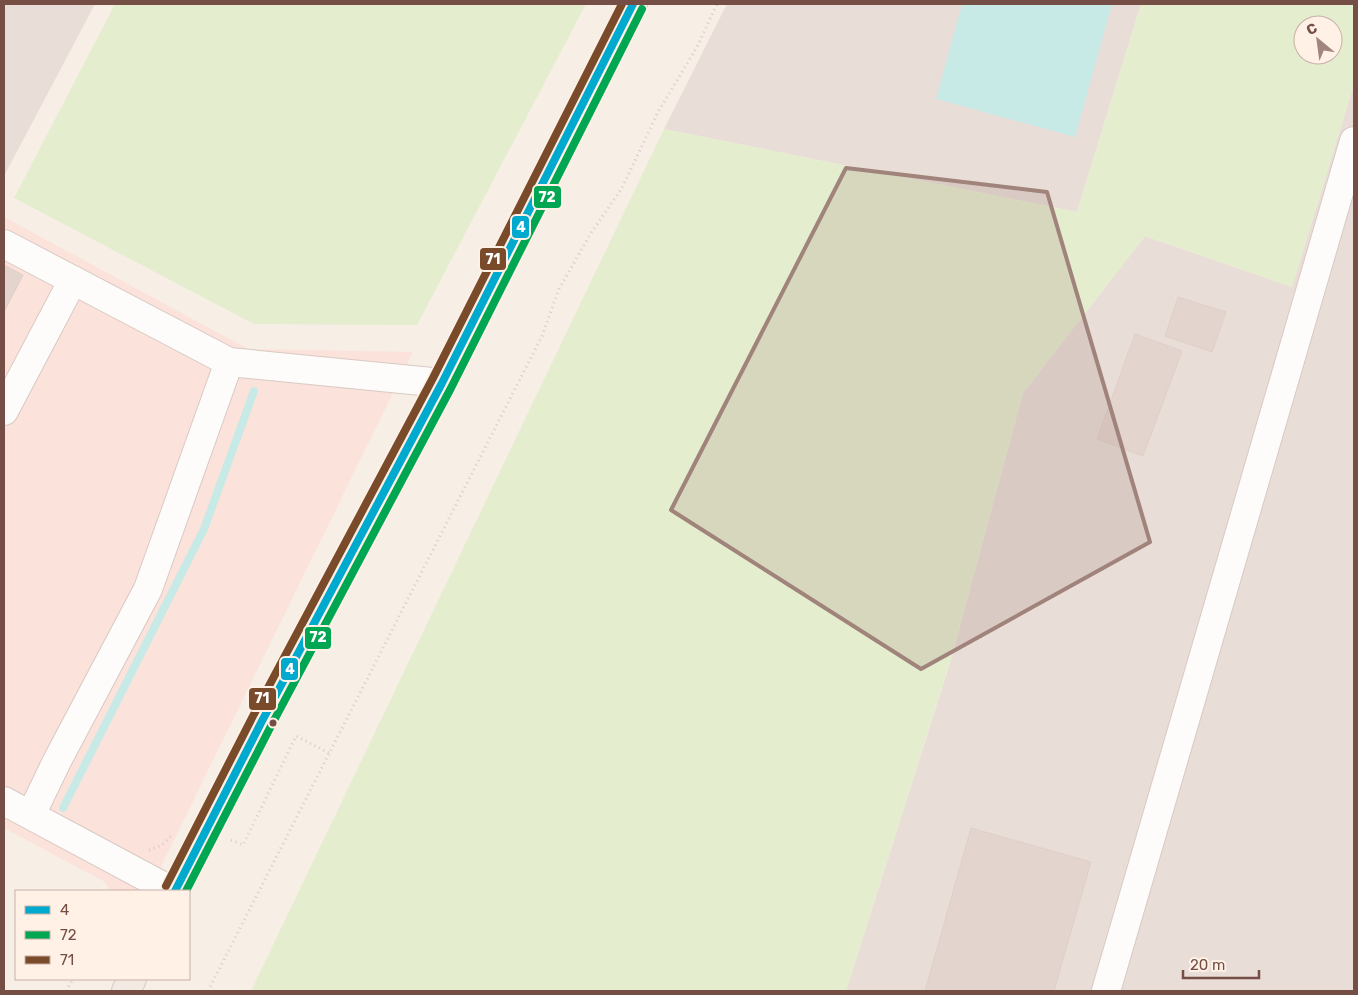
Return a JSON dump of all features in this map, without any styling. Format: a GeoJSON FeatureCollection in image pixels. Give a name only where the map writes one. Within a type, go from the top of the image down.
{"type":"FeatureCollection","features":[{"type":"Feature","properties":{"kind":"main road"},"geometry":{"type":"LineString","coordinates":[[175,890],[442,383],[626,11]]}},
{"type":"Feature","properties":{"kind":"lane"},"geometry":{"type":"LineString","coordinates":[[1106,991],[1354,141]]}},
{"type":"Feature","properties":{"kind":"lane"},"geometry":{"type":"LineString","coordinates":[[4,244],[229,362],[442,383]]}},
{"type":"Feature","properties":{"kind":"lane"},"geometry":{"type":"LineString","coordinates":[[4,411],[73,280]]}},
{"type":"Feature","properties":{"kind":"lane"},"geometry":{"type":"LineString","coordinates":[[31,815],[57,761],[148,589],[229,362]]}},
{"type":"Feature","properties":{"kind":"lane"},"geometry":{"type":"LineString","coordinates":[[4,801],[172,890]]}},
{"type":"Feature","properties":{"kind":"path"},"geometry":{"type":"LineString","coordinates":[[208,991],[542,336],[559,289],[591,233],[622,188],[658,112],[697,47],[717,4]]}},
{"type":"Feature","properties":{"kind":"path"},"geometry":{"type":"LineString","coordinates":[[66,991],[72,980]]}},
{"type":"Feature","properties":{"kind":"highlighted area"},"geometry":{"type":"Polygon","coordinates":[[[846,168],[1047,192],[1150,542],[921,669],[671,510],[846,168]]]}},
{"type":"Feature","properties":{"kind":"shaded area"},"geometry":{"type":"Polygon","coordinates":[[[4,4],[95,4],[4,176],[4,4]]]}},
{"type":"Feature","properties":{"kind":"shaded area"},"geometry":{"type":"Polygon","coordinates":[[[727,4],[1141,4],[1077,212],[664,129],[727,4]]]}},
{"type":"Feature","properties":{"kind":"shaded area"},"geometry":{"type":"Polygon","coordinates":[[[1354,84],[1354,991],[846,991],[950,663],[1023,393],[1145,236],[1292,287],[1354,84]]]}},
{"type":"Feature","properties":{"kind":"shaded area"},"geometry":{"type":"Polygon","coordinates":[[[4,217],[248,349],[413,352],[149,890],[110,890],[105,882],[4,828],[4,217]]]}},
{"type":"Feature","properties":{"kind":"green space"},"geometry":{"type":"Polygon","coordinates":[[[115,4],[586,4],[417,325],[254,324],[14,198],[115,4]]]}},
{"type":"Feature","properties":{"kind":"green space"},"geometry":{"type":"Polygon","coordinates":[[[1141,4],[1354,4],[1354,84],[1292,287],[1145,236],[1023,393],[950,662],[846,991],[251,991],[664,129],[1077,212],[1141,4]]]}},
{"type":"Feature","properties":{"kind":"water"},"geometry":{"type":"Polygon","coordinates":[[[962,4],[1112,4],[1075,137],[936,99],[962,4]]]}},
{"type":"Feature","properties":{"kind":"building"},"geometry":{"type":"Polygon","coordinates":[[[4,265],[23,275],[4,312],[4,265]]]}},
{"type":"Feature","properties":{"kind":"building"},"geometry":{"type":"Polygon","coordinates":[[[1178,297],[1226,312],[1212,352],[1165,336],[1178,297]]]}},
{"type":"Feature","properties":{"kind":"building"},"geometry":{"type":"Polygon","coordinates":[[[1135,334],[1182,351],[1143,456],[1097,439],[1135,334]]]}},
{"type":"Feature","properties":{"kind":"building"},"geometry":{"type":"Polygon","coordinates":[[[971,828],[1091,862],[1054,991],[925,991],[971,828]]]}},
{"type":"Feature","properties":{"kind":"waterway"},"geometry":{"type":"LineString","coordinates":[[63,808],[204,529],[254,391]]}},
{"type":"Feature","properties":{"kind":"transit line","name":"71"},"geometry":{"type":"LineString","coordinates":[[166,886],[253,716],[433,378],[622,4]]}},
{"type":"Feature","properties":{"kind":"transit line","name":"4"},"geometry":{"type":"LineString","coordinates":[[176,890],[262,721],[442,383],[633,4]]}},
{"type":"Feature","properties":{"kind":"transit line","name":"72"},"geometry":{"type":"LineString","coordinates":[[187,890],[271,726],[451,388],[642,9]]}}]}
